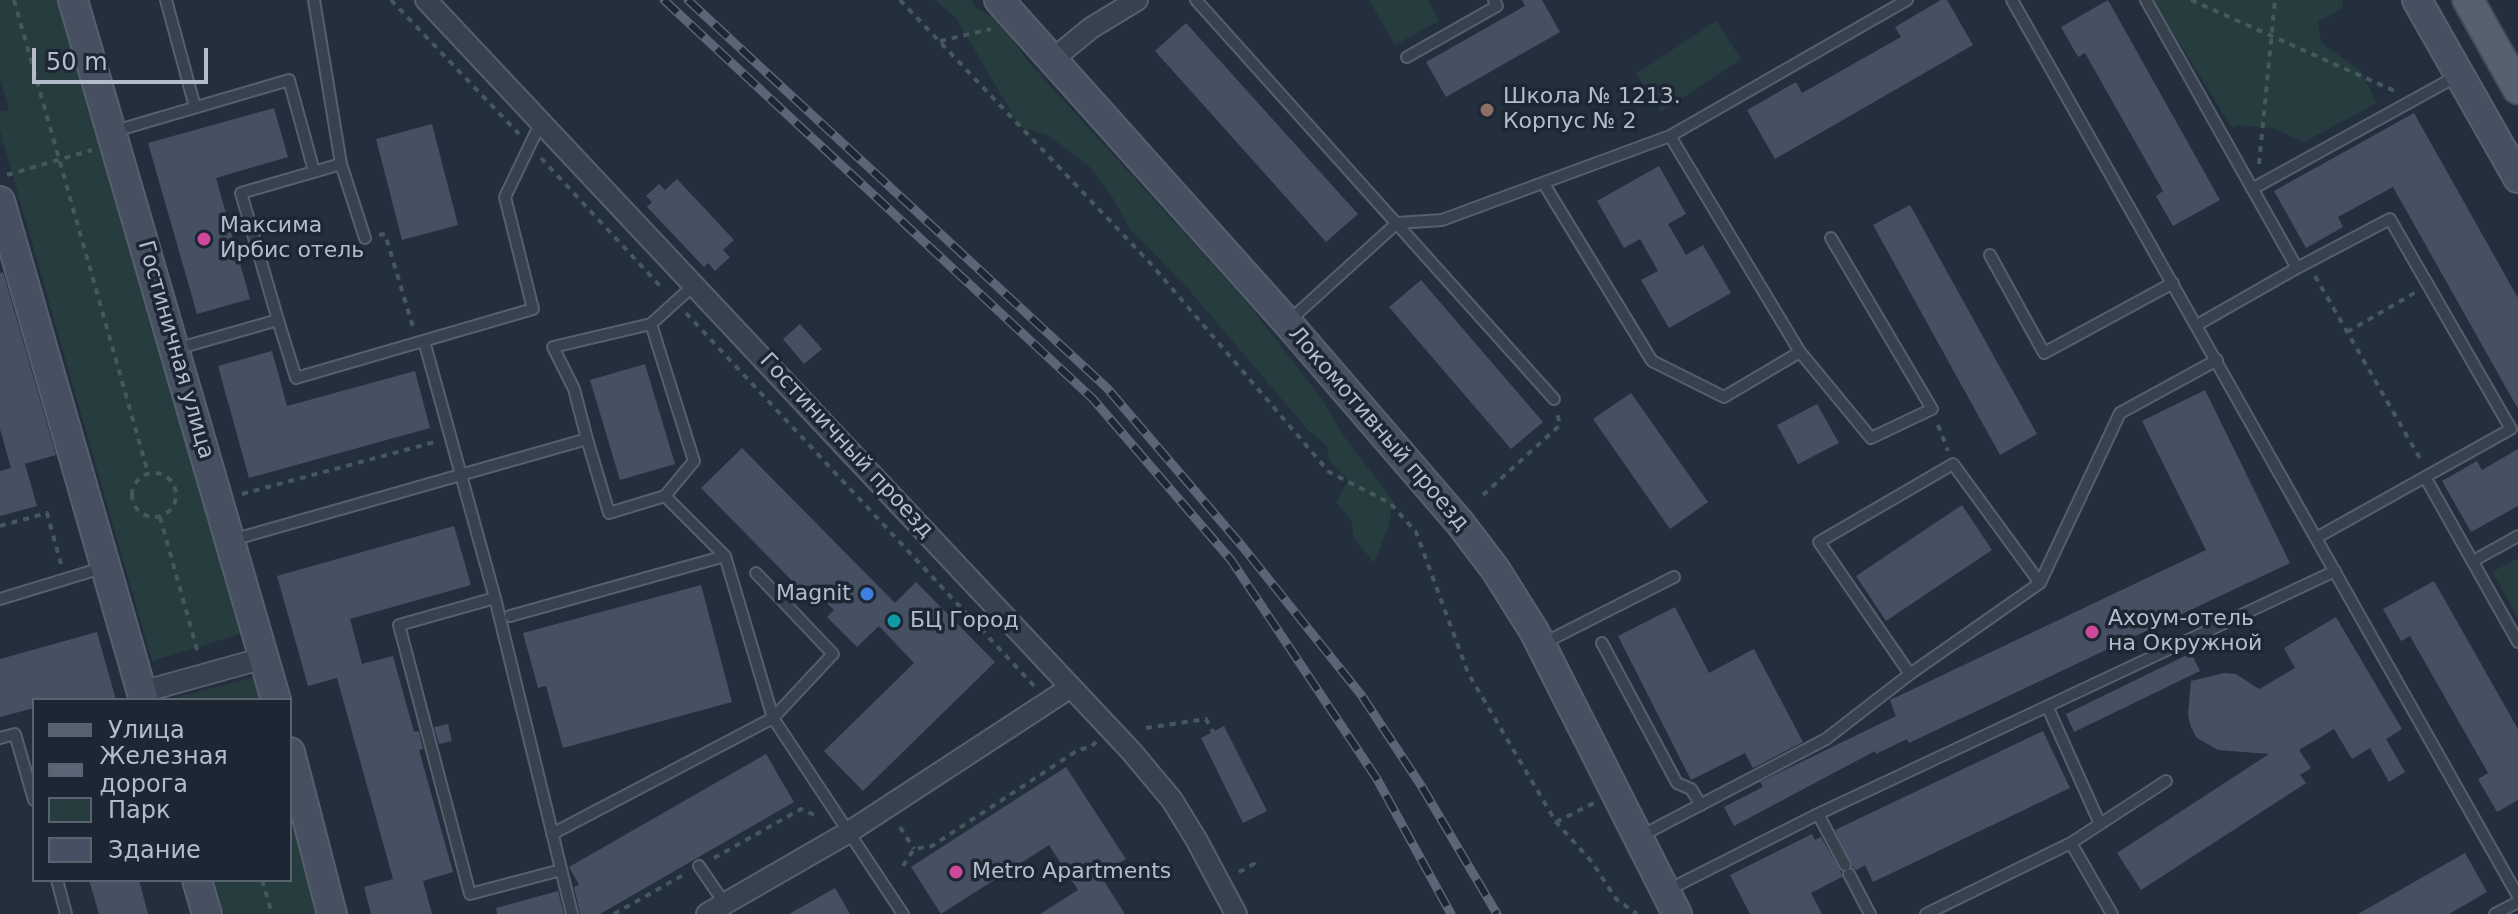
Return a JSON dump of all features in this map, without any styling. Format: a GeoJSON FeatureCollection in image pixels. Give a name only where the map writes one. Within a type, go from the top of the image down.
{"type":"FeatureCollection","features":[{"type":"Feature","properties":{"kind":"main road"},"geometry":{"type":"LineString","coordinates":[[2468,0],[2518,89]]}},
{"type":"Feature","properties":{"kind":"street","name":"Гостиничная улица"},"geometry":{"type":"LineString","coordinates":[[73,0],[103,140],[174,350],[275,698]]}},
{"type":"Feature","properties":{"kind":"street","name":"Гостиничный проезд"},"geometry":{"type":"LineString","coordinates":[[426,0],[1131,751],[1172,800],[1236,914]]}},
{"type":"Feature","properties":{"kind":"street","name":"Локомотивный проезд"},"geometry":{"type":"LineString","coordinates":[[999,0],[1287,322],[1460,523],[1495,569],[1541,645],[1672,903]]}},
{"type":"Feature","properties":{"kind":"street"},"geometry":{"type":"LineString","coordinates":[[1052,60],[1091,28],[1137,0]]}},
{"type":"Feature","properties":{"kind":"street"},"geometry":{"type":"LineString","coordinates":[[2417,0],[2518,178]]}},
{"type":"Feature","properties":{"kind":"street"},"geometry":{"type":"LineString","coordinates":[[3,188],[143,696],[264,658]]}},
{"type":"Feature","properties":{"kind":"street"},"geometry":{"type":"LineString","coordinates":[[716,909],[849,832],[1071,687]]}},
{"type":"Feature","properties":{"kind":"street"},"geometry":{"type":"LineString","coordinates":[[292,760],[332,914]]}},
{"type":"Feature","properties":{"kind":"street"},"geometry":{"type":"LineString","coordinates":[[198,882],[207,914]]}},
{"type":"Feature","properties":{"kind":"lane"},"geometry":{"type":"LineString","coordinates":[[166,0],[195,107]]}},
{"type":"Feature","properties":{"kind":"lane"},"geometry":{"type":"LineString","coordinates":[[314,0],[341,164],[365,238]]}},
{"type":"Feature","properties":{"kind":"lane"},"geometry":{"type":"LineString","coordinates":[[1196,0],[1554,399]]}},
{"type":"Feature","properties":{"kind":"lane"},"geometry":{"type":"LineString","coordinates":[[1407,57],[1497,6],[1494,0]]}},
{"type":"Feature","properties":{"kind":"lane"},"geometry":{"type":"LineString","coordinates":[[1287,322],[1397,223],[1442,220],[1670,136],[1907,0]]}},
{"type":"Feature","properties":{"kind":"lane"},"geometry":{"type":"LineString","coordinates":[[2012,0],[2518,896]]}},
{"type":"Feature","properties":{"kind":"lane"},"geometry":{"type":"LineString","coordinates":[[2146,0],[2302,266]]}},
{"type":"Feature","properties":{"kind":"lane"},"geometry":{"type":"LineString","coordinates":[[2254,188],[2459,74]]}},
{"type":"Feature","properties":{"kind":"lane"},"geometry":{"type":"LineString","coordinates":[[103,140],[195,107],[289,80],[314,171]]}},
{"type":"Feature","properties":{"kind":"lane"},"geometry":{"type":"LineString","coordinates":[[341,164],[241,193],[296,378],[533,309],[505,197],[540,124]]}},
{"type":"Feature","properties":{"kind":"lane"},"geometry":{"type":"LineString","coordinates":[[1670,136],[1800,352],[1871,438],[1932,409],[1831,238]]}},
{"type":"Feature","properties":{"kind":"lane"},"geometry":{"type":"LineString","coordinates":[[1544,184],[1652,361],[1724,397],[1800,352]]}},
{"type":"Feature","properties":{"kind":"lane"},"geometry":{"type":"LineString","coordinates":[[2197,325],[2390,219],[2511,429],[2316,538]]}},
{"type":"Feature","properties":{"kind":"lane"},"geometry":{"type":"LineString","coordinates":[[1990,255],[2044,353],[2173,283]]}},
{"type":"Feature","properties":{"kind":"lane"},"geometry":{"type":"LineString","coordinates":[[651,324],[694,461],[665,496],[609,513],[574,389],[553,347],[651,324],[694,285]]}},
{"type":"Feature","properties":{"kind":"lane"},"geometry":{"type":"LineString","coordinates":[[174,350],[278,320]]}},
{"type":"Feature","properties":{"kind":"lane"},"geometry":{"type":"LineString","coordinates":[[421,342],[495,598],[572,914]]}},
{"type":"Feature","properties":{"kind":"lane"},"geometry":{"type":"LineString","coordinates":[[1639,838],[1826,739],[1910,674],[2040,583],[2120,413],[2217,360]]}},
{"type":"Feature","properties":{"kind":"lane"},"geometry":{"type":"LineString","coordinates":[[230,540],[587,439]]}},
{"type":"Feature","properties":{"kind":"lane"},"geometry":{"type":"LineString","coordinates":[[1910,674],[1819,542],[1953,464],[2040,583]]}},
{"type":"Feature","properties":{"kind":"lane"},"geometry":{"type":"LineString","coordinates":[[2427,476],[2518,642]]}},
{"type":"Feature","properties":{"kind":"lane"},"geometry":{"type":"LineString","coordinates":[[665,496],[725,556],[773,718],[903,914]]}},
{"type":"Feature","properties":{"kind":"lane"},"geometry":{"type":"LineString","coordinates":[[2473,561],[2518,536]]}},
{"type":"Feature","properties":{"kind":"lane"},"geometry":{"type":"LineString","coordinates":[[510,616],[725,556]]}},
{"type":"Feature","properties":{"kind":"lane"},"geometry":{"type":"LineString","coordinates":[[0,599],[106,567]]}},
{"type":"Feature","properties":{"kind":"lane"},"geometry":{"type":"LineString","coordinates":[[1672,903],[1818,814],[2335,571]]}},
{"type":"Feature","properties":{"kind":"lane"},"geometry":{"type":"LineString","coordinates":[[552,834],[773,718],[833,654],[756,573]]}},
{"type":"Feature","properties":{"kind":"lane"},"geometry":{"type":"LineString","coordinates":[[1541,645],[1674,577]]}},
{"type":"Feature","properties":{"kind":"lane"},"geometry":{"type":"LineString","coordinates":[[495,598],[399,625],[470,894],[561,870]]}},
{"type":"Feature","properties":{"kind":"lane"},"geometry":{"type":"LineString","coordinates":[[1602,643],[1677,783],[1691,789],[1701,805]]}},
{"type":"Feature","properties":{"kind":"lane"},"geometry":{"type":"LineString","coordinates":[[2048,708],[2100,824]]}},
{"type":"Feature","properties":{"kind":"lane"},"geometry":{"type":"LineString","coordinates":[[0,738],[15,734],[32,793]]}},
{"type":"Feature","properties":{"kind":"lane"},"geometry":{"type":"LineString","coordinates":[[1926,914],[2071,843],[2166,781]]}},
{"type":"Feature","properties":{"kind":"lane"},"geometry":{"type":"LineString","coordinates":[[1818,814],[1870,914]]}},
{"type":"Feature","properties":{"kind":"lane"},"geometry":{"type":"LineString","coordinates":[[2071,843],[2112,914]]}},
{"type":"Feature","properties":{"kind":"lane"},"geometry":{"type":"LineString","coordinates":[[699,866],[716,909]]}},
{"type":"Feature","properties":{"kind":"lane"},"geometry":{"type":"LineString","coordinates":[[58,882],[66,914]]}},
{"type":"Feature","properties":{"kind":"lane"},"geometry":{"type":"LineString","coordinates":[[2495,914],[2518,902]]}},
{"type":"Feature","properties":{"kind":"path"},"geometry":{"type":"LineString","coordinates":[[14,0],[148,473]]}},
{"type":"Feature","properties":{"kind":"path"},"geometry":{"type":"LineString","coordinates":[[391,0],[1040,693]]}},
{"type":"Feature","properties":{"kind":"path"},"geometry":{"type":"LineString","coordinates":[[900,0],[1151,264],[1329,472],[1390,503],[1416,532],[1468,673],[1556,822],[1592,862],[1616,899],[1637,914]]}},
{"type":"Feature","properties":{"kind":"path"},"geometry":{"type":"LineString","coordinates":[[2191,0],[2414,100]]}},
{"type":"Feature","properties":{"kind":"path"},"geometry":{"type":"LineString","coordinates":[[2254,188],[2275,0]]}},
{"type":"Feature","properties":{"kind":"path"},"geometry":{"type":"LineString","coordinates":[[940,41],[992,29]]}},
{"type":"Feature","properties":{"kind":"path"},"geometry":{"type":"LineString","coordinates":[[3,188],[103,140]]}},
{"type":"Feature","properties":{"kind":"path"},"geometry":{"type":"LineString","coordinates":[[365,238],[385,234],[421,342]]}},
{"type":"Feature","properties":{"kind":"path"},"geometry":{"type":"LineString","coordinates":[[2302,266],[2347,332],[2427,476]]}},
{"type":"Feature","properties":{"kind":"path"},"geometry":{"type":"LineString","coordinates":[[2347,332],[2428,285]]}},
{"type":"Feature","properties":{"kind":"path"},"geometry":{"type":"LineString","coordinates":[[1483,495],[1560,425],[1554,399]]}},
{"type":"Feature","properties":{"kind":"path"},"geometry":{"type":"LineString","coordinates":[[1932,409],[1953,464]]}},
{"type":"Feature","properties":{"kind":"path"},"geometry":{"type":"LineString","coordinates":[[240,495],[446,439]]}},
{"type":"Feature","properties":{"kind":"path"},"geometry":{"type":"LineString","coordinates":[[148,473],[165,476],[176,489],[174,506],[160,517],[143,515],[132,502],[134,484],[148,473]]}},
{"type":"Feature","properties":{"kind":"path"},"geometry":{"type":"LineString","coordinates":[[0,526],[47,513],[65,579]]}},
{"type":"Feature","properties":{"kind":"path"},"geometry":{"type":"LineString","coordinates":[[160,517],[199,657]]}},
{"type":"Feature","properties":{"kind":"path"},"geometry":{"type":"LineString","coordinates":[[1146,728],[1206,719],[1213,732]]}},
{"type":"Feature","properties":{"kind":"path"},"geometry":{"type":"LineString","coordinates":[[903,866],[914,849],[932,846],[1078,750],[1091,747]]}},
{"type":"Feature","properties":{"kind":"path"},"geometry":{"type":"LineString","coordinates":[[1556,822],[1603,798]]}},
{"type":"Feature","properties":{"kind":"path"},"geometry":{"type":"LineString","coordinates":[[614,914],[801,809],[822,819],[834,811]]}},
{"type":"Feature","properties":{"kind":"path"},"geometry":{"type":"LineString","coordinates":[[900,827],[914,849]]}},
{"type":"Feature","properties":{"kind":"path"},"geometry":{"type":"LineString","coordinates":[[1239,872],[1254,864],[1257,870]]}},
{"type":"Feature","properties":{"kind":"path"},"geometry":{"type":"LineString","coordinates":[[263,882],[272,914]]}},
{"type":"Feature","properties":{"kind":"green space"},"geometry":{"type":"Polygon","coordinates":[[[0,0],[63,0],[240,634],[152,661],[0,131],[0,111],[9,110],[0,78],[0,0]]]}},
{"type":"Feature","properties":{"kind":"green space"},"geometry":{"type":"Polygon","coordinates":[[[935,0],[971,0],[975,7],[999,21],[1027,60],[1245,300],[1322,399],[1345,438],[1393,501],[1389,524],[1374,563],[1353,536],[1352,522],[1336,502],[1348,480],[1329,460],[1327,446],[1308,430],[1189,290],[1129,228],[1113,198],[1089,166],[1048,135],[1020,127],[956,18],[935,0]]]}},
{"type":"Feature","properties":{"kind":"green space"},"geometry":{"type":"Polygon","coordinates":[[[1369,0],[1428,0],[1439,21],[1395,45],[1369,0]]]}},
{"type":"Feature","properties":{"kind":"green space"},"geometry":{"type":"Polygon","coordinates":[[[2153,0],[2342,0],[2343,8],[2318,22],[2321,43],[2360,70],[2377,103],[2304,142],[2275,129],[2239,125],[2232,128],[2153,0]]]}},
{"type":"Feature","properties":{"kind":"green space"},"geometry":{"type":"Polygon","coordinates":[[[1716,21],[1741,59],[1661,112],[1636,74],[1716,21]]]}},
{"type":"Feature","properties":{"kind":"green space"},"geometry":{"type":"Polygon","coordinates":[[[2518,558],[2518,618],[2492,572],[2518,558]]]}},
{"type":"Feature","properties":{"kind":"green space"},"geometry":{"type":"Polygon","coordinates":[[[259,676],[264,698],[174,698],[259,676]]]}},
{"type":"Feature","properties":{"kind":"green space"},"geometry":{"type":"Polygon","coordinates":[[[292,802],[322,914],[224,914],[216,882],[292,882],[292,802]]]}},
{"type":"Feature","properties":{"kind":"building"},"geometry":{"type":"Polygon","coordinates":[[[1522,0],[1542,0],[1560,32],[1446,97],[1426,62],[1525,6],[1522,0]]]}},
{"type":"Feature","properties":{"kind":"building"},"geometry":{"type":"Polygon","coordinates":[[[1941,0],[1947,0],[1973,45],[1775,159],[1747,110],[1796,82],[1802,93],[1901,37],[1895,27],[1941,0]]]}},
{"type":"Feature","properties":{"kind":"building"},"geometry":{"type":"Polygon","coordinates":[[[2108,0],[2220,200],[2173,226],[2156,196],[2163,191],[2085,53],[2078,57],[2061,27],[2108,0]]]}},
{"type":"Feature","properties":{"kind":"building"},"geometry":{"type":"Polygon","coordinates":[[[1186,23],[1358,214],[1326,242],[1155,51],[1186,23]]]}},
{"type":"Feature","properties":{"kind":"building","name":"Максима Ирбис отель"},"geometry":{"type":"Polygon","coordinates":[[[274,108],[288,157],[216,178],[250,299],[197,314],[148,143],[274,108]]]}},
{"type":"Feature","properties":{"kind":"building"},"geometry":{"type":"Polygon","coordinates":[[[2414,113],[2518,298],[2518,409],[2393,187],[2338,217],[2343,227],[2306,248],[2274,191],[2414,113]]]}},
{"type":"Feature","properties":{"kind":"building"},"geometry":{"type":"Polygon","coordinates":[[[432,124],[458,225],[402,240],[376,139],[432,124]]]}},
{"type":"Feature","properties":{"kind":"building"},"geometry":{"type":"Polygon","coordinates":[[[1659,166],[1686,214],[1668,224],[1686,255],[1703,245],[1731,293],[1669,328],[1641,280],[1658,271],[1640,239],[1624,248],[1597,201],[1659,166]]]}},
{"type":"Feature","properties":{"kind":"building"},"geometry":{"type":"Polygon","coordinates":[[[677,179],[734,240],[723,250],[730,257],[715,271],[708,263],[704,267],[647,207],[652,202],[646,196],[659,184],[665,190],[677,179]]]}},
{"type":"Feature","properties":{"kind":"building"},"geometry":{"type":"Polygon","coordinates":[[[1910,205],[2037,434],[2000,455],[1873,225],[1910,205]]]}},
{"type":"Feature","properties":{"kind":"building"},"geometry":{"type":"Polygon","coordinates":[[[3,272],[56,455],[17,466],[25,464],[37,506],[0,516],[0,471],[11,468],[0,429],[0,273],[3,272]]]}},
{"type":"Feature","properties":{"kind":"building"},"geometry":{"type":"Polygon","coordinates":[[[1421,280],[1543,422],[1511,449],[1389,307],[1421,280]]]}},
{"type":"Feature","properties":{"kind":"building"},"geometry":{"type":"Polygon","coordinates":[[[800,324],[822,349],[804,364],[783,339],[800,324]]]}},
{"type":"Feature","properties":{"kind":"building"},"geometry":{"type":"Polygon","coordinates":[[[272,351],[287,406],[415,371],[430,428],[249,478],[218,366],[272,351]]]}},
{"type":"Feature","properties":{"kind":"building"},"geometry":{"type":"Polygon","coordinates":[[[645,364],[675,464],[620,480],[590,380],[645,364]]]}},
{"type":"Feature","properties":{"kind":"building"},"geometry":{"type":"Polygon","coordinates":[[[2205,390],[2290,563],[1909,743],[1907,739],[1876,754],[1875,751],[1734,826],[1724,807],[1763,787],[1760,782],[1896,716],[1890,700],[2206,550],[2142,421],[2205,390]]]}},
{"type":"Feature","properties":{"kind":"building"},"geometry":{"type":"Polygon","coordinates":[[[1631,393],[1708,502],[1670,529],[1593,419],[1631,393]]]}},
{"type":"Feature","properties":{"kind":"building"},"geometry":{"type":"Polygon","coordinates":[[[1817,404],[1839,443],[1798,464],[1777,425],[1817,404]]]}},
{"type":"Feature","properties":{"kind":"building","name":"БЦ Город"},"geometry":{"type":"Polygon","coordinates":[[[742,448],[895,603],[916,582],[995,662],[863,791],[824,751],[914,663],[879,626],[857,647],[827,617],[834,610],[808,585],[802,591],[701,488],[742,448]]]}},
{"type":"Feature","properties":{"kind":"building"},"geometry":{"type":"Polygon","coordinates":[[[2518,449],[2518,506],[2471,532],[2442,481],[2477,461],[2482,470],[2518,449]]]}},
{"type":"Feature","properties":{"kind":"building"},"geometry":{"type":"Polygon","coordinates":[[[1962,505],[1992,550],[1886,621],[1856,576],[1962,505]]]}},
{"type":"Feature","properties":{"kind":"building"},"geometry":{"type":"Polygon","coordinates":[[[454,526],[471,585],[350,619],[362,664],[393,656],[414,732],[419,731],[423,749],[419,750],[453,872],[423,881],[432,914],[371,914],[364,887],[393,879],[337,678],[308,686],[277,576],[454,526]]]}},
{"type":"Feature","properties":{"kind":"building"},"geometry":{"type":"Polygon","coordinates":[[[2434,581],[2518,729],[2518,800],[2497,812],[2478,779],[2488,773],[2410,636],[2401,641],[2383,609],[2434,581]]]}},
{"type":"Feature","properties":{"kind":"building"},"geometry":{"type":"Polygon","coordinates":[[[701,585],[732,702],[563,748],[546,686],[538,688],[523,633],[701,585]]]}},
{"type":"Feature","properties":{"kind":"building"},"geometry":{"type":"Polygon","coordinates":[[[1675,607],[1709,673],[1754,649],[1803,742],[1753,768],[1745,753],[1691,780],[1618,636],[1675,607]]]}},
{"type":"Feature","properties":{"kind":"building"},"geometry":{"type":"Polygon","coordinates":[[[2336,617],[2402,729],[2386,739],[2405,772],[2389,782],[2370,748],[2352,759],[2334,729],[2299,750],[2311,768],[2300,775],[2306,783],[2141,890],[2117,853],[2269,754],[2218,750],[2197,738],[2188,715],[2191,681],[2224,673],[2236,674],[2259,689],[2295,668],[2284,648],[2336,617]]]}},
{"type":"Feature","properties":{"kind":"building"},"geometry":{"type":"Polygon","coordinates":[[[97,632],[115,698],[32,698],[32,709],[0,717],[0,659],[97,632]]]}},
{"type":"Feature","properties":{"kind":"building"},"geometry":{"type":"Polygon","coordinates":[[[2191,653],[2200,671],[2074,732],[2066,714],[2191,653]]]}},
{"type":"Feature","properties":{"kind":"building"},"geometry":{"type":"Polygon","coordinates":[[[448,724],[452,741],[439,744],[434,727],[448,724]]]}},
{"type":"Feature","properties":{"kind":"building"},"geometry":{"type":"Polygon","coordinates":[[[1224,726],[1267,811],[1243,823],[1201,738],[1224,726]]]}},
{"type":"Feature","properties":{"kind":"building"},"geometry":{"type":"Polygon","coordinates":[[[2043,731],[2070,788],[1873,882],[1865,865],[1856,870],[1853,867],[1835,830],[2043,731]]]}},
{"type":"Feature","properties":{"kind":"building"},"geometry":{"type":"Polygon","coordinates":[[[766,754],[794,802],[600,914],[580,914],[574,887],[579,885],[569,867],[766,754]]]}},
{"type":"Feature","properties":{"kind":"building"},"geometry":{"type":"Polygon","coordinates":[[[1066,767],[1126,859],[1100,875],[1125,914],[1040,914],[1078,890],[1049,845],[941,914],[911,867],[1066,767]]]}},
{"type":"Feature","properties":{"kind":"building"},"geometry":{"type":"Polygon","coordinates":[[[1812,834],[1815,840],[1821,837],[1842,877],[1811,893],[1822,914],[1750,914],[1730,875],[1812,834]]]}},
{"type":"Feature","properties":{"kind":"building"},"geometry":{"type":"Polygon","coordinates":[[[2465,853],[2487,892],[2449,914],[2358,914],[2465,853]]]}},
{"type":"Feature","properties":{"kind":"building"},"geometry":{"type":"Polygon","coordinates":[[[90,882],[140,882],[148,914],[99,914],[90,882]]]}},
{"type":"Feature","properties":{"kind":"building"},"geometry":{"type":"Polygon","coordinates":[[[835,888],[850,914],[789,914],[835,888]]]}},
{"type":"Feature","properties":{"kind":"building"},"geometry":{"type":"Polygon","coordinates":[[[558,891],[564,914],[497,914],[496,908],[558,891]]]}},
{"type":"Feature","properties":{"kind":"railway"},"geometry":{"type":"LineString","coordinates":[[664,0],[1093,399],[1231,560],[1377,779],[1451,914]]}},
{"type":"Feature","properties":{"kind":"railway"},"geometry":{"type":"LineString","coordinates":[[688,0],[1107,388],[1242,546],[1362,696],[1422,787],[1497,914]]}},
{"type":"Feature","properties":{"kind":"place","name":"Школа № 1213. Корпус № 2"},"geometry":{"type":"Point","coordinates":[1487,110]}},
{"type":"Feature","properties":{"kind":"place","name":"Максима Ирбис отель"},"geometry":{"type":"Point","coordinates":[204,239]}},
{"type":"Feature","properties":{"kind":"place","name":"Magnit"},"geometry":{"type":"Point","coordinates":[867,594]}},
{"type":"Feature","properties":{"kind":"place","name":"БЦ Город"},"geometry":{"type":"Point","coordinates":[894,621]}},
{"type":"Feature","properties":{"kind":"place","name":"Ахоум-отель на Окружной"},"geometry":{"type":"Point","coordinates":[2092,632]}},
{"type":"Feature","properties":{"kind":"place","name":"Metro Apartments"},"geometry":{"type":"Point","coordinates":[956,872]}}]}
